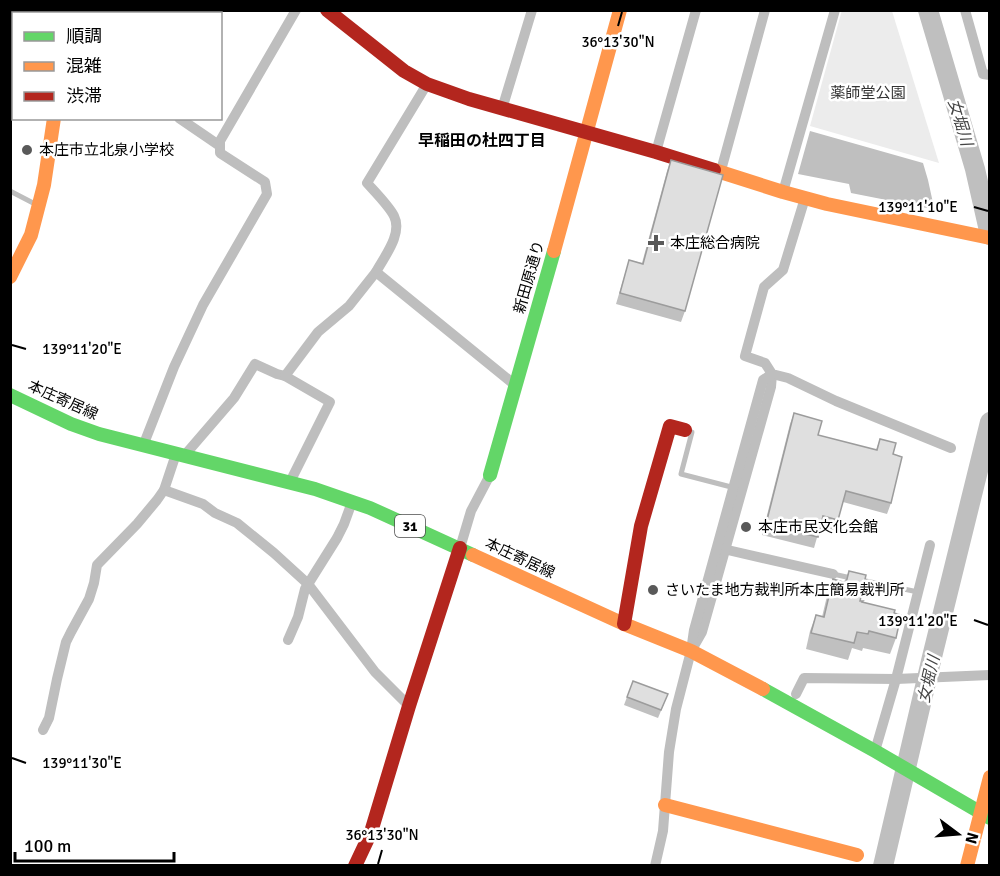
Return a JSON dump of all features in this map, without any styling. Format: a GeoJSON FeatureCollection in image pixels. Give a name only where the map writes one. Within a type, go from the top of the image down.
{"type":"FeatureCollection","features":[{"type":"Feature","properties":{"kind":"street"},"geometry":{"type":"LineString","coordinates":[[143,446],[174,367],[203,305],[267,194],[265,182],[220,153],[220,141],[296,10]]}},
{"type":"Feature","properties":{"kind":"street"},"geometry":{"type":"LineString","coordinates":[[327,10],[404,71],[427,84],[468,99],[656,152],[720,174],[805,198],[990,238]]}},
{"type":"Feature","properties":{"kind":"street"},"geometry":{"type":"LineString","coordinates":[[502,109],[532,10]]}},
{"type":"Feature","properties":{"kind":"street","name":"新田原通り"},"geometry":{"type":"LineString","coordinates":[[460,548],[471,511],[490,475],[620,10]]}},
{"type":"Feature","properties":{"kind":"street"},"geometry":{"type":"LineString","coordinates":[[656,152],[696,10]]}},
{"type":"Feature","properties":{"kind":"street"},"geometry":{"type":"LineString","coordinates":[[720,174],[765,10]]}},
{"type":"Feature","properties":{"kind":"street"},"geometry":{"type":"LineString","coordinates":[[783,192],[835,10]]}},
{"type":"Feature","properties":{"kind":"street"},"geometry":{"type":"LineString","coordinates":[[965,10],[983,74],[990,75]]}},
{"type":"Feature","properties":{"kind":"street"},"geometry":{"type":"LineString","coordinates":[[285,376],[318,332],[349,306],[376,272],[396,236],[394,216],[368,183],[427,84]]}},
{"type":"Feature","properties":{"kind":"street"},"geometry":{"type":"LineString","coordinates":[[10,277],[31,235],[44,185],[54,120]]}},
{"type":"Feature","properties":{"kind":"street"},"geometry":{"type":"LineString","coordinates":[[182,120],[220,146]]}},
{"type":"Feature","properties":{"kind":"street"},"geometry":{"type":"LineString","coordinates":[[655,866],[663,831],[669,752],[676,708],[691,651],[702,632],[721,548],[771,387],[772,374],[765,363],[745,356],[764,287],[783,270],[805,198]]}},
{"type":"Feature","properties":{"kind":"street"},"geometry":{"type":"LineString","coordinates":[[376,272],[515,385]]}},
{"type":"Feature","properties":{"kind":"street"},"geometry":{"type":"LineString","coordinates":[[43,730],[49,718],[66,642],[89,599],[97,565],[157,500],[180,455],[234,399],[255,364],[285,376],[330,402],[290,482]]}},
{"type":"Feature","properties":{"kind":"street"},"geometry":{"type":"LineString","coordinates":[[772,374],[788,378],[836,401],[951,448]]}},
{"type":"Feature","properties":{"kind":"street","name":"本庄寄居線"},"geometry":{"type":"LineString","coordinates":[[10,395],[71,424],[99,434],[290,482],[370,508],[624,624],[691,651],[877,752],[985,815]]}},
{"type":"Feature","properties":{"kind":"street"},"geometry":{"type":"LineString","coordinates":[[624,624],[641,526],[670,426],[685,430]]}},
{"type":"Feature","properties":{"kind":"street"},"geometry":{"type":"LineString","coordinates":[[164,490],[203,504],[215,513],[237,523],[274,553],[308,584],[375,672],[409,706]]}},
{"type":"Feature","properties":{"kind":"street"},"geometry":{"type":"LineString","coordinates":[[288,640],[298,617],[305,589],[337,538],[352,502]]}},
{"type":"Feature","properties":{"kind":"street"},"geometry":{"type":"LineString","coordinates":[[877,752],[899,678],[930,544]]}},
{"type":"Feature","properties":{"kind":"street"},"geometry":{"type":"LineString","coordinates":[[355,866],[371,832],[460,548]]}},
{"type":"Feature","properties":{"kind":"street"},"geometry":{"type":"LineString","coordinates":[[721,548],[832,574]]}},
{"type":"Feature","properties":{"kind":"street"},"geometry":{"type":"LineString","coordinates":[[796,694],[804,678],[990,675]]}},
{"type":"Feature","properties":{"kind":"street"},"geometry":{"type":"LineString","coordinates":[[967,866],[985,815],[990,777]]}},
{"type":"Feature","properties":{"kind":"street"},"geometry":{"type":"LineString","coordinates":[[665,805],[857,855]]}},
{"type":"Feature","properties":{"kind":"lane"},"geometry":{"type":"LineString","coordinates":[[10,191],[39,205]]}},
{"type":"Feature","properties":{"kind":"lane"},"geometry":{"type":"LineString","coordinates":[[685,430],[692,432],[681,474],[738,489]]}},
{"type":"Feature","properties":{"kind":"lane"},"geometry":{"type":"LineString","coordinates":[[832,574],[918,592]]}},
{"type":"Feature","properties":{"kind":"green space","name":"薬師堂公園"},"geometry":{"type":"Polygon","coordinates":[[[842,10],[892,11],[939,163],[810,126],[842,10]]]}},
{"type":"Feature","properties":{"kind":"shaded area"},"geometry":{"type":"Polygon","coordinates":[[[810,131],[923,163],[933,203],[927,208],[851,193],[849,184],[798,174],[810,131]]]}},
{"type":"Feature","properties":{"kind":"building"},"geometry":{"type":"Polygon","coordinates":[[[42,10],[63,10],[62,12],[42,12],[42,10]]]}},
{"type":"Feature","properties":{"kind":"building"},"geometry":{"type":"Polygon","coordinates":[[[671,160],[723,175],[685,311],[620,293],[629,260],[643,264],[671,160]]]}},
{"type":"Feature","properties":{"kind":"building","name":"本庄市民文化会館"},"geometry":{"type":"Polygon","coordinates":[[[794,413],[822,421],[818,435],[877,450],[880,439],[896,443],[893,454],[902,457],[891,503],[846,491],[838,520],[823,516],[818,537],[766,524],[794,413]]]}},
{"type":"Feature","properties":{"kind":"building"},"geometry":{"type":"Polygon","coordinates":[[[849,571],[866,575],[860,601],[895,610],[894,613],[901,615],[896,638],[869,631],[868,634],[857,632],[854,643],[811,633],[816,615],[824,617],[833,579],[846,583],[849,571]]]}},
{"type":"Feature","properties":{"kind":"building"},"geometry":{"type":"Polygon","coordinates":[[[633,681],[668,694],[661,710],[627,697],[633,681]]]}},
{"type":"Feature","properties":{"kind":"waterway","name":"女堀川"},"geometry":{"type":"LineString","coordinates":[[928,10],[975,169],[990,235]]}},
{"type":"Feature","properties":{"kind":"waterway","name":"女堀川"},"geometry":{"type":"LineString","coordinates":[[883,866],[990,422]]}},
{"type":"Feature","properties":{"kind":"traffic: fast"},"geometry":{"type":"LineString","coordinates":[[490,475],[554,251]]}},
{"type":"Feature","properties":{"kind":"traffic: fast"},"geometry":{"type":"LineString","coordinates":[[10,395],[71,424],[99,434],[315,489],[370,508],[473,555]]}},
{"type":"Feature","properties":{"kind":"traffic: fast"},"geometry":{"type":"LineString","coordinates":[[763,689],[990,818]]}},
{"type":"Feature","properties":{"kind":"traffic: slow"},"geometry":{"type":"LineString","coordinates":[[554,251],[620,10]]}},
{"type":"Feature","properties":{"kind":"traffic: slow"},"geometry":{"type":"LineString","coordinates":[[10,277],[31,235],[44,185],[54,120]]}},
{"type":"Feature","properties":{"kind":"traffic: slow"},"geometry":{"type":"LineString","coordinates":[[714,170],[827,204],[990,238]]}},
{"type":"Feature","properties":{"kind":"traffic: slow"},"geometry":{"type":"LineString","coordinates":[[473,555],[624,624],[691,651],[763,689]]}},
{"type":"Feature","properties":{"kind":"traffic: slow"},"geometry":{"type":"LineString","coordinates":[[967,866],[990,777]]}},
{"type":"Feature","properties":{"kind":"traffic: slow"},"geometry":{"type":"LineString","coordinates":[[665,805],[857,855]]}},
{"type":"Feature","properties":{"kind":"traffic: jam"},"geometry":{"type":"LineString","coordinates":[[327,10],[404,71],[427,84],[469,99],[714,170]]}},
{"type":"Feature","properties":{"kind":"traffic: jam"},"geometry":{"type":"LineString","coordinates":[[624,624],[641,526],[670,426],[685,430]]}},
{"type":"Feature","properties":{"kind":"traffic: jam"},"geometry":{"type":"LineString","coordinates":[[355,866],[371,832],[460,548]]}},
{"type":"Feature","properties":{"kind":"place","name":"本庄市立北泉小学校"},"geometry":{"type":"Point","coordinates":[27,150]}},
{"type":"Feature","properties":{"kind":"place","name":"本庄総合病院"},"geometry":{"type":"Point","coordinates":[656,243]}},
{"type":"Feature","properties":{"kind":"place","name":"本庄市民文化会館"},"geometry":{"type":"Point","coordinates":[746,527]}},
{"type":"Feature","properties":{"kind":"place","name":"さいたま地方裁判所本庄簡易裁判所"},"geometry":{"type":"Point","coordinates":[653,590]}},
{"type":"Feature","properties":{"kind":"district","name":"早稲田の杜四丁目"},"geometry":{"type":"Point","coordinates":[482,140]}}]}
